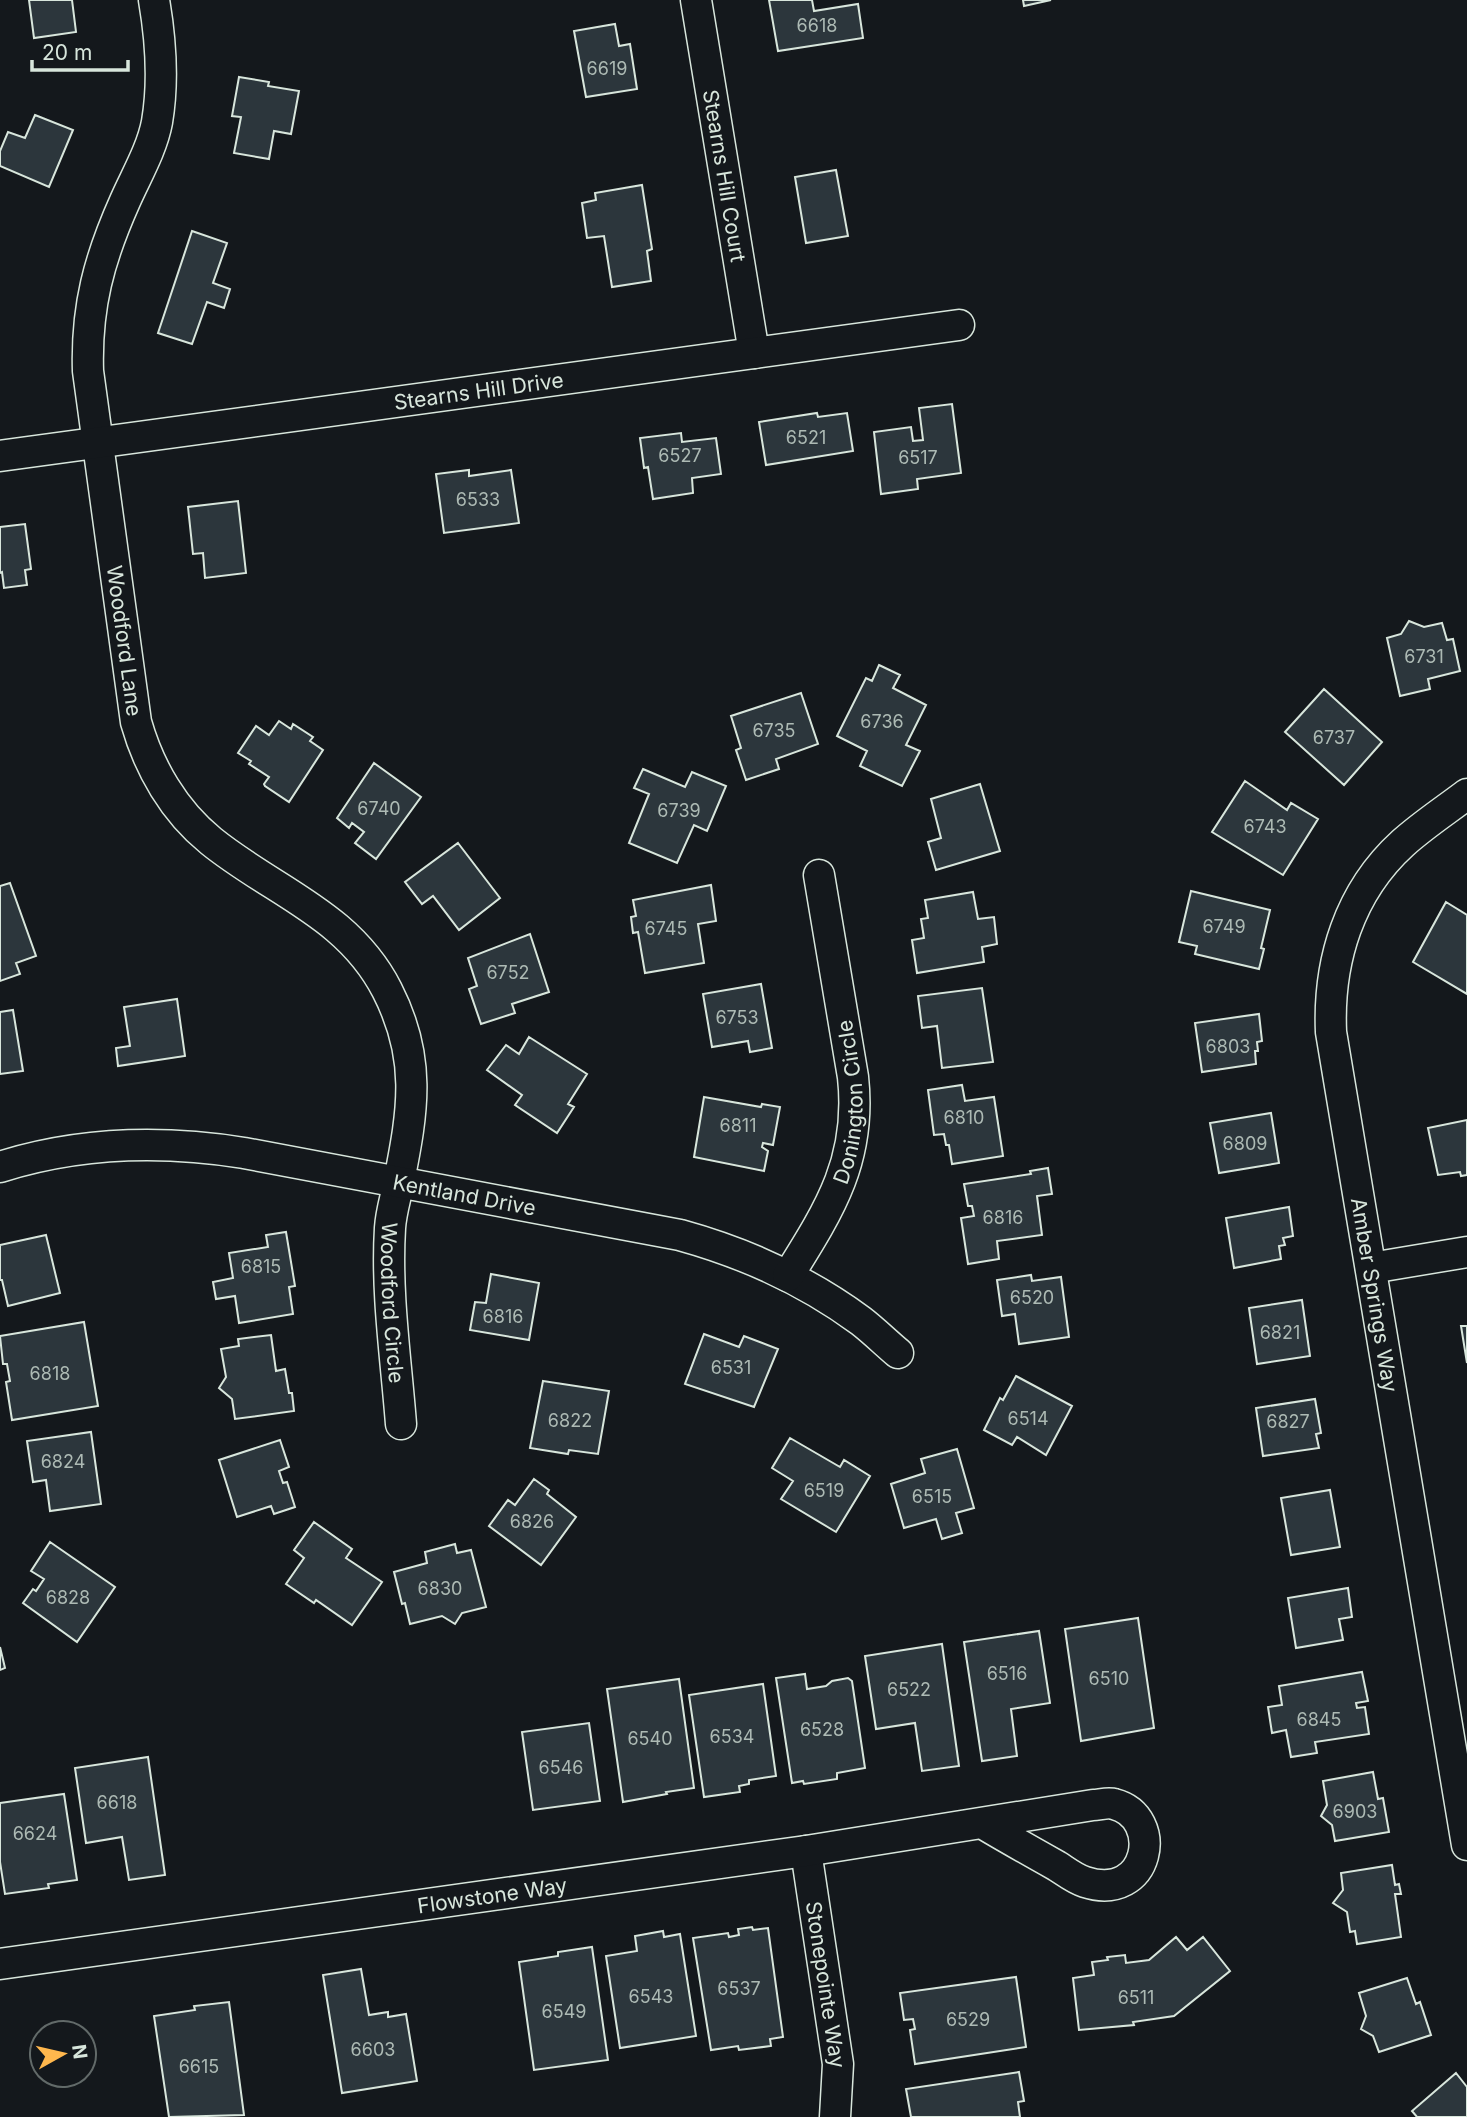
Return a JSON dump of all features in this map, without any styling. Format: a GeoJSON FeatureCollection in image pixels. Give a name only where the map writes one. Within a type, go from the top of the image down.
{"type":"FeatureCollection","features":[{"type":"Feature","properties":{"kind":"street","name":"Woodford Lane"},"geometry":{"type":"LineString","coordinates":[[154,0],[162,71],[157,124],[104,250],[90,309],[87,340],[88,371],[136,722],[158,776],[176,806],[191,822],[232,856],[336,926],[365,955],[386,988],[404,1032],[412,1078],[410,1119],[399,1182]]}},
{"type":"Feature","properties":{"kind":"street","name":"Stearns Hill Court"},"geometry":{"type":"LineString","coordinates":[[696,0],[754,353]]}},
{"type":"Feature","properties":{"kind":"street","name":"Stearns Hill Drive"},"geometry":{"type":"LineString","coordinates":[[0,456],[959,325]]}},
{"type":"Feature","properties":{"kind":"street","name":"Amber Springs Way"},"geometry":{"type":"LineString","coordinates":[[1467,794],[1402,844],[1373,877],[1358,900],[1343,933],[1330,1004],[1331,1032],[1467,1845]]}},
{"type":"Feature","properties":{"kind":"street","name":"Donington Circle"},"geometry":{"type":"LineString","coordinates":[[788,1276],[824,1218],[844,1176],[856,1099],[819,874]]}},
{"type":"Feature","properties":{"kind":"street","name":"Kentland Drive"},"geometry":{"type":"LineString","coordinates":[[0,1167],[86,1149],[167,1145],[244,1153],[680,1235],[736,1252],[788,1276],[833,1301],[898,1353]]}},
{"type":"Feature","properties":{"kind":"street","name":"Woodford Circle"},"geometry":{"type":"LineString","coordinates":[[399,1182],[390,1228],[389,1274],[401,1424]]}},
{"type":"Feature","properties":{"kind":"street"},"geometry":{"type":"LineString","coordinates":[[1371,1268],[1467,1252]]}},
{"type":"Feature","properties":{"kind":"street","name":"Flowstone Way"},"geometry":{"type":"LineString","coordinates":[[0,1964],[806,1851],[982,1823],[1114,1804],[1132,1814],[1143,1833],[1145,1853],[1135,1873],[1112,1885],[1084,1882],[982,1823]]}},
{"type":"Feature","properties":{"kind":"street","name":"Stonepointe Way"},"geometry":{"type":"LineString","coordinates":[[806,1851],[838,2064],[835,2117]]}},
{"type":"Feature","properties":{"kind":"building"},"geometry":{"type":"Polygon","coordinates":[[[29,0],[72,0],[76,32],[34,38],[29,0]]]}},
{"type":"Feature","properties":{"kind":"building"},"geometry":{"type":"Polygon","coordinates":[[[769,0],[812,0],[814,11],[858,4],[863,38],[778,51],[769,0]]]}},
{"type":"Feature","properties":{"kind":"building"},"geometry":{"type":"Polygon","coordinates":[[[1023,0],[1051,0],[1024,6],[1023,0]]]}},
{"type":"Feature","properties":{"kind":"building"},"geometry":{"type":"Polygon","coordinates":[[[615,24],[619,46],[630,44],[637,89],[586,97],[574,31],[615,24]]]}},
{"type":"Feature","properties":{"kind":"building"},"geometry":{"type":"Polygon","coordinates":[[[239,77],[269,82],[268,86],[299,91],[291,134],[274,131],[269,159],[234,153],[241,117],[232,116],[239,77]]]}},
{"type":"Feature","properties":{"kind":"building"},"geometry":{"type":"Polygon","coordinates":[[[35,115],[73,130],[49,187],[0,166],[0,151],[8,132],[25,138],[35,115]]]}},
{"type":"Feature","properties":{"kind":"building"},"geometry":{"type":"Polygon","coordinates":[[[836,170],[848,236],[806,243],[795,177],[836,170]]]}},
{"type":"Feature","properties":{"kind":"building"},"geometry":{"type":"Polygon","coordinates":[[[642,185],[652,249],[647,251],[651,281],[612,287],[604,236],[587,238],[582,203],[596,200],[595,193],[642,185]]]}},
{"type":"Feature","properties":{"kind":"building"},"geometry":{"type":"Polygon","coordinates":[[[192,231],[227,243],[213,283],[230,289],[224,308],[207,302],[192,344],[158,333],[192,231]]]}},
{"type":"Feature","properties":{"kind":"building"},"geometry":{"type":"Polygon","coordinates":[[[952,404],[961,473],[917,479],[918,489],[881,494],[874,432],[911,427],[913,441],[923,440],[919,408],[952,404]]]}},
{"type":"Feature","properties":{"kind":"building"},"geometry":{"type":"Polygon","coordinates":[[[817,413],[818,417],[847,413],[853,451],[766,465],[759,422],[817,413]]]}},
{"type":"Feature","properties":{"kind":"building"},"geometry":{"type":"Polygon","coordinates":[[[681,433],[682,442],[716,438],[721,474],[692,478],[693,493],[653,499],[648,467],[644,468],[640,438],[681,433]]]}},
{"type":"Feature","properties":{"kind":"building"},"geometry":{"type":"Polygon","coordinates":[[[469,470],[469,476],[511,470],[519,523],[444,533],[436,474],[469,470]]]}},
{"type":"Feature","properties":{"kind":"building"},"geometry":{"type":"Polygon","coordinates":[[[238,501],[246,573],[205,578],[203,553],[193,554],[188,507],[238,501]]]}},
{"type":"Feature","properties":{"kind":"building"},"geometry":{"type":"Polygon","coordinates":[[[25,524],[31,569],[25,570],[27,585],[4,588],[2,572],[0,573],[0,527],[25,524]]]}},
{"type":"Feature","properties":{"kind":"building"},"geometry":{"type":"Polygon","coordinates":[[[1409,621],[1424,627],[1442,623],[1447,640],[1453,639],[1460,671],[1428,679],[1430,689],[1400,696],[1387,638],[1401,634],[1409,621]]]}},
{"type":"Feature","properties":{"kind":"building"},"geometry":{"type":"Polygon","coordinates":[[[879,665],[900,675],[893,688],[926,705],[906,745],[920,751],[902,786],[860,766],[867,751],[837,736],[866,678],[872,681],[879,665]]]}},
{"type":"Feature","properties":{"kind":"building"},"geometry":{"type":"Polygon","coordinates":[[[1324,689],[1382,742],[1344,785],[1285,732],[1324,689]]]}},
{"type":"Feature","properties":{"kind":"building"},"geometry":{"type":"Polygon","coordinates":[[[801,693],[818,744],[776,759],[779,769],[746,780],[736,750],[741,748],[731,716],[801,693]]]}},
{"type":"Feature","properties":{"kind":"building"},"geometry":{"type":"Polygon","coordinates":[[[279,721],[291,729],[293,724],[313,737],[310,741],[323,750],[289,802],[265,786],[269,777],[238,753],[256,726],[269,735],[279,721]]]}},
{"type":"Feature","properties":{"kind":"building"},"geometry":{"type":"Polygon","coordinates":[[[374,763],[421,797],[376,859],[355,843],[364,832],[352,823],[349,828],[337,818],[374,763]]]}},
{"type":"Feature","properties":{"kind":"building"},"geometry":{"type":"Polygon","coordinates":[[[643,769],[685,787],[692,772],[726,786],[707,831],[694,825],[677,863],[629,843],[649,794],[634,788],[643,769]]]}},
{"type":"Feature","properties":{"kind":"building"},"geometry":{"type":"Polygon","coordinates":[[[1245,781],[1287,810],[1291,803],[1318,819],[1283,875],[1212,832],[1245,781]]]}},
{"type":"Feature","properties":{"kind":"building"},"geometry":{"type":"Polygon","coordinates":[[[980,784],[1000,851],[936,870],[928,842],[941,838],[931,799],[980,784]]]}},
{"type":"Feature","properties":{"kind":"building"},"geometry":{"type":"Polygon","coordinates":[[[458,843],[500,898],[459,930],[433,896],[422,904],[405,882],[458,843]]]}},
{"type":"Feature","properties":{"kind":"building"},"geometry":{"type":"Polygon","coordinates":[[[10,883],[36,956],[16,963],[20,974],[0,981],[0,886],[10,883]]]}},
{"type":"Feature","properties":{"kind":"building"},"geometry":{"type":"Polygon","coordinates":[[[711,885],[716,921],[698,924],[704,963],[645,973],[638,932],[633,933],[631,917],[636,916],[633,900],[711,885]]]}},
{"type":"Feature","properties":{"kind":"building"},"geometry":{"type":"Polygon","coordinates":[[[1191,891],[1270,910],[1259,969],[1195,954],[1197,946],[1179,942],[1191,891]]]}},
{"type":"Feature","properties":{"kind":"building"},"geometry":{"type":"Polygon","coordinates":[[[973,892],[978,919],[994,917],[997,944],[982,947],[984,962],[917,973],[912,940],[924,938],[921,919],[928,918],[925,900],[973,892]]]}},
{"type":"Feature","properties":{"kind":"building"},"geometry":{"type":"Polygon","coordinates":[[[1446,902],[1467,915],[1467,994],[1413,962],[1446,902]]]}},
{"type":"Feature","properties":{"kind":"building"},"geometry":{"type":"Polygon","coordinates":[[[530,934],[549,992],[512,1004],[515,1013],[481,1024],[469,989],[477,986],[468,958],[530,934]]]}},
{"type":"Feature","properties":{"kind":"building"},"geometry":{"type":"Polygon","coordinates":[[[761,984],[772,1048],[750,1052],[748,1041],[712,1047],[703,994],[761,984]]]}},
{"type":"Feature","properties":{"kind":"building"},"geometry":{"type":"Polygon","coordinates":[[[982,988],[993,1062],[942,1068],[937,1026],[922,1028],[918,996],[982,988]]]}},
{"type":"Feature","properties":{"kind":"building"},"geometry":{"type":"Polygon","coordinates":[[[177,999],[185,1056],[118,1066],[116,1048],[130,1046],[124,1007],[177,999]]]}},
{"type":"Feature","properties":{"kind":"building"},"geometry":{"type":"Polygon","coordinates":[[[13,1010],[23,1071],[0,1074],[0,1012],[13,1010]]]}},
{"type":"Feature","properties":{"kind":"building"},"geometry":{"type":"Polygon","coordinates":[[[1259,1014],[1262,1041],[1257,1042],[1256,1064],[1202,1072],[1195,1023],[1259,1014]]]}},
{"type":"Feature","properties":{"kind":"building"},"geometry":{"type":"Polygon","coordinates":[[[529,1037],[587,1074],[568,1104],[574,1107],[557,1133],[515,1105],[522,1095],[487,1070],[506,1045],[519,1054],[529,1037]]]}},
{"type":"Feature","properties":{"kind":"building"},"geometry":{"type":"Polygon","coordinates":[[[962,1085],[965,1101],[994,1097],[1003,1156],[952,1164],[944,1134],[934,1135],[928,1090],[962,1085]]]}},
{"type":"Feature","properties":{"kind":"building"},"geometry":{"type":"Polygon","coordinates":[[[704,1097],[761,1107],[762,1104],[780,1107],[773,1145],[763,1143],[762,1147],[768,1151],[764,1171],[694,1157],[704,1097]]]}},
{"type":"Feature","properties":{"kind":"building"},"geometry":{"type":"Polygon","coordinates":[[[1271,1113],[1279,1163],[1219,1173],[1210,1123],[1271,1113]]]}},
{"type":"Feature","properties":{"kind":"building"},"geometry":{"type":"Polygon","coordinates":[[[1467,1120],[1467,1175],[1461,1176],[1460,1172],[1438,1175],[1428,1128],[1467,1120]]]}},
{"type":"Feature","properties":{"kind":"building"},"geometry":{"type":"Polygon","coordinates":[[[1048,1168],[1052,1194],[1037,1196],[1042,1235],[997,1241],[999,1259],[968,1264],[961,1218],[974,1216],[972,1206],[968,1206],[964,1184],[1031,1174],[1030,1171],[1048,1168]]]}},
{"type":"Feature","properties":{"kind":"building"},"geometry":{"type":"Polygon","coordinates":[[[1289,1207],[1293,1236],[1283,1238],[1285,1245],[1279,1246],[1281,1259],[1234,1268],[1226,1218],[1289,1207]]]}},
{"type":"Feature","properties":{"kind":"building"},"geometry":{"type":"Polygon","coordinates":[[[286,1232],[295,1286],[289,1287],[293,1314],[239,1323],[235,1296],[216,1299],[213,1282],[233,1278],[229,1253],[268,1247],[266,1235],[286,1232]]]}},
{"type":"Feature","properties":{"kind":"building"},"geometry":{"type":"Polygon","coordinates":[[[46,1235],[60,1293],[8,1306],[0,1280],[0,1245],[46,1235]]]}},
{"type":"Feature","properties":{"kind":"building"},"geometry":{"type":"Polygon","coordinates":[[[491,1274],[539,1283],[529,1340],[470,1330],[475,1302],[486,1303],[491,1274]]]}},
{"type":"Feature","properties":{"kind":"building"},"geometry":{"type":"Polygon","coordinates":[[[1031,1275],[1032,1281],[1061,1277],[1069,1337],[1019,1344],[1015,1314],[1002,1316],[997,1280],[1031,1275]]]}},
{"type":"Feature","properties":{"kind":"building"},"geometry":{"type":"Polygon","coordinates":[[[1302,1300],[1310,1356],[1257,1364],[1249,1308],[1302,1300]]]}},
{"type":"Feature","properties":{"kind":"building"},"geometry":{"type":"Polygon","coordinates":[[[84,1322],[98,1406],[12,1420],[6,1382],[10,1381],[7,1364],[3,1364],[0,1336],[84,1322]]]}},
{"type":"Feature","properties":{"kind":"building"},"geometry":{"type":"Polygon","coordinates":[[[1461,1326],[1467,1326],[1467,1363],[1461,1326]]]}},
{"type":"Feature","properties":{"kind":"building"},"geometry":{"type":"Polygon","coordinates":[[[704,1334],[739,1347],[744,1336],[778,1349],[754,1407],[685,1384],[704,1334]]]}},
{"type":"Feature","properties":{"kind":"building"},"geometry":{"type":"Polygon","coordinates":[[[271,1335],[276,1371],[285,1369],[294,1411],[235,1419],[232,1399],[219,1388],[226,1377],[221,1349],[239,1346],[238,1339],[271,1335]]]}},
{"type":"Feature","properties":{"kind":"building"},"geometry":{"type":"Polygon","coordinates":[[[1016,1376],[1072,1406],[1046,1455],[1017,1437],[1012,1445],[984,1430],[1000,1398],[1003,1400],[1016,1376]]]}},
{"type":"Feature","properties":{"kind":"building"},"geometry":{"type":"Polygon","coordinates":[[[543,1381],[609,1391],[598,1454],[569,1450],[568,1454],[530,1448],[543,1381]]]}},
{"type":"Feature","properties":{"kind":"building"},"geometry":{"type":"Polygon","coordinates":[[[1315,1399],[1321,1433],[1316,1434],[1319,1448],[1263,1456],[1256,1408],[1315,1399]]]}},
{"type":"Feature","properties":{"kind":"building"},"geometry":{"type":"Polygon","coordinates":[[[91,1432],[101,1504],[50,1511],[46,1480],[33,1482],[27,1441],[91,1432]]]}},
{"type":"Feature","properties":{"kind":"building"},"geometry":{"type":"Polygon","coordinates":[[[790,1438],[840,1467],[844,1460],[870,1476],[836,1532],[781,1499],[793,1481],[772,1468],[790,1438]]]}},
{"type":"Feature","properties":{"kind":"building"},"geometry":{"type":"Polygon","coordinates":[[[280,1440],[289,1467],[279,1471],[283,1483],[287,1482],[295,1507],[274,1514],[271,1506],[237,1517],[219,1460],[280,1440]]]}},
{"type":"Feature","properties":{"kind":"building"},"geometry":{"type":"Polygon","coordinates":[[[957,1449],[974,1508],[956,1513],[962,1533],[942,1539],[936,1519],[904,1528],[891,1484],[925,1473],[921,1459],[957,1449]]]}},
{"type":"Feature","properties":{"kind":"building"},"geometry":{"type":"Polygon","coordinates":[[[534,1479],[549,1490],[547,1494],[576,1517],[541,1565],[489,1526],[508,1500],[515,1505],[534,1479]]]}},
{"type":"Feature","properties":{"kind":"building"},"geometry":{"type":"Polygon","coordinates":[[[1330,1490],[1340,1547],[1291,1555],[1281,1498],[1330,1490]]]}},
{"type":"Feature","properties":{"kind":"building"},"geometry":{"type":"Polygon","coordinates":[[[314,1522],[352,1549],[346,1558],[382,1582],[352,1625],[316,1600],[314,1603],[286,1584],[304,1558],[294,1550],[314,1522]]]}},
{"type":"Feature","properties":{"kind":"building"},"geometry":{"type":"Polygon","coordinates":[[[50,1542],[115,1587],[77,1642],[23,1603],[44,1579],[31,1571],[50,1542]]]}},
{"type":"Feature","properties":{"kind":"building"},"geometry":{"type":"Polygon","coordinates":[[[455,1544],[457,1553],[471,1550],[486,1607],[462,1613],[455,1624],[442,1616],[410,1624],[394,1572],[427,1563],[425,1552],[455,1544]]]}},
{"type":"Feature","properties":{"kind":"building"},"geometry":{"type":"Polygon","coordinates":[[[1348,1588],[1352,1617],[1339,1619],[1343,1640],[1296,1648],[1288,1598],[1348,1588]]]}},
{"type":"Feature","properties":{"kind":"building"},"geometry":{"type":"Polygon","coordinates":[[[1138,1618],[1154,1728],[1081,1741],[1065,1629],[1138,1618]]]}},
{"type":"Feature","properties":{"kind":"building"},"geometry":{"type":"Polygon","coordinates":[[[1039,1631],[1050,1703],[1011,1709],[1017,1756],[982,1761],[964,1642],[1039,1631]]]}},
{"type":"Feature","properties":{"kind":"building"},"geometry":{"type":"Polygon","coordinates":[[[942,1644],[959,1766],[922,1771],[915,1723],[876,1729],[865,1656],[942,1644]]]}},
{"type":"Feature","properties":{"kind":"building"},"geometry":{"type":"Polygon","coordinates":[[[0,1647],[5,1668],[0,1670],[0,1647]]]}},
{"type":"Feature","properties":{"kind":"building"},"geometry":{"type":"Polygon","coordinates":[[[1362,1672],[1368,1701],[1356,1703],[1357,1708],[1365,1707],[1369,1734],[1315,1742],[1317,1753],[1291,1757],[1286,1730],[1272,1733],[1268,1707],[1282,1705],[1279,1686],[1362,1672]]]}},
{"type":"Feature","properties":{"kind":"building"},"geometry":{"type":"Polygon","coordinates":[[[805,1674],[807,1689],[848,1678],[852,1681],[865,1768],[837,1773],[837,1779],[792,1783],[776,1678],[805,1674]]]}},
{"type":"Feature","properties":{"kind":"building"},"geometry":{"type":"Polygon","coordinates":[[[679,1679],[694,1788],[623,1802],[607,1689],[679,1679]]]}},
{"type":"Feature","properties":{"kind":"building"},"geometry":{"type":"Polygon","coordinates":[[[763,1684],[776,1776],[749,1780],[749,1784],[739,1786],[740,1792],[704,1797],[689,1695],[763,1684]]]}},
{"type":"Feature","properties":{"kind":"building"},"geometry":{"type":"Polygon","coordinates":[[[589,1723],[600,1801],[533,1810],[522,1732],[589,1723]]]}},
{"type":"Feature","properties":{"kind":"building"},"geometry":{"type":"Polygon","coordinates":[[[148,1757],[165,1875],[129,1880],[122,1837],[86,1843],[75,1768],[148,1757]]]}},
{"type":"Feature","properties":{"kind":"building"},"geometry":{"type":"Polygon","coordinates":[[[1373,1772],[1378,1799],[1383,1798],[1389,1832],[1335,1841],[1332,1825],[1321,1816],[1327,1805],[1323,1781],[1373,1772]]]}},
{"type":"Feature","properties":{"kind":"building"},"geometry":{"type":"Polygon","coordinates":[[[64,1794],[77,1880],[48,1884],[49,1888],[5,1894],[0,1862],[0,1803],[64,1794]]]}},
{"type":"Feature","properties":{"kind":"building"},"geometry":{"type":"Polygon","coordinates":[[[1392,1865],[1395,1885],[1399,1884],[1401,1894],[1395,1894],[1401,1937],[1357,1944],[1355,1931],[1350,1932],[1347,1912],[1333,1903],[1343,1890],[1341,1873],[1392,1865]]]}},
{"type":"Feature","properties":{"kind":"building"},"geometry":{"type":"Polygon","coordinates":[[[752,1927],[753,1930],[768,1928],[783,2037],[770,2039],[771,2046],[739,2050],[738,2046],[711,2050],[693,1938],[728,1933],[729,1937],[739,1935],[738,1929],[752,1927]]]}},
{"type":"Feature","properties":{"kind":"building"},"geometry":{"type":"Polygon","coordinates":[[[663,1931],[664,1937],[680,1934],[696,2036],[620,2048],[606,1956],[637,1951],[635,1936],[663,1931]]]}},
{"type":"Feature","properties":{"kind":"building"},"geometry":{"type":"Polygon","coordinates":[[[1176,1937],[1187,1950],[1203,1937],[1230,1971],[1174,2016],[1133,2022],[1134,2025],[1079,2030],[1073,1978],[1094,1975],[1092,1962],[1108,1960],[1107,1957],[1125,1955],[1126,1963],[1149,1960],[1176,1937]]]}},
{"type":"Feature","properties":{"kind":"building"},"geometry":{"type":"Polygon","coordinates":[[[592,1947],[608,2060],[534,2070],[519,1962],[592,1947]]]}},
{"type":"Feature","properties":{"kind":"building"},"geometry":{"type":"Polygon","coordinates":[[[361,1969],[369,2015],[388,2012],[388,2017],[406,2014],[417,2081],[342,2093],[323,1975],[361,1969]]]}},
{"type":"Feature","properties":{"kind":"building"},"geometry":{"type":"Polygon","coordinates":[[[1016,1977],[1026,2047],[915,2064],[910,2030],[915,2029],[913,2019],[904,2020],[900,1993],[1016,1977]]]}},
{"type":"Feature","properties":{"kind":"building"},"geometry":{"type":"Polygon","coordinates":[[[1407,1978],[1416,2004],[1420,2002],[1431,2035],[1379,2052],[1373,2036],[1361,2029],[1366,2016],[1359,1993],[1407,1978]]]}},
{"type":"Feature","properties":{"kind":"building"},"geometry":{"type":"Polygon","coordinates":[[[229,2002],[244,2115],[169,2117],[154,2016],[195,2010],[194,2006],[229,2002]]]}},
{"type":"Feature","properties":{"kind":"building"},"geometry":{"type":"Polygon","coordinates":[[[1019,2072],[1024,2101],[1018,2102],[1020,2117],[911,2117],[906,2089],[1019,2072]]]}},
{"type":"Feature","properties":{"kind":"building"},"geometry":{"type":"Polygon","coordinates":[[[1456,2073],[1467,2087],[1467,2117],[1417,2117],[1412,2111],[1456,2073]]]}}]}
